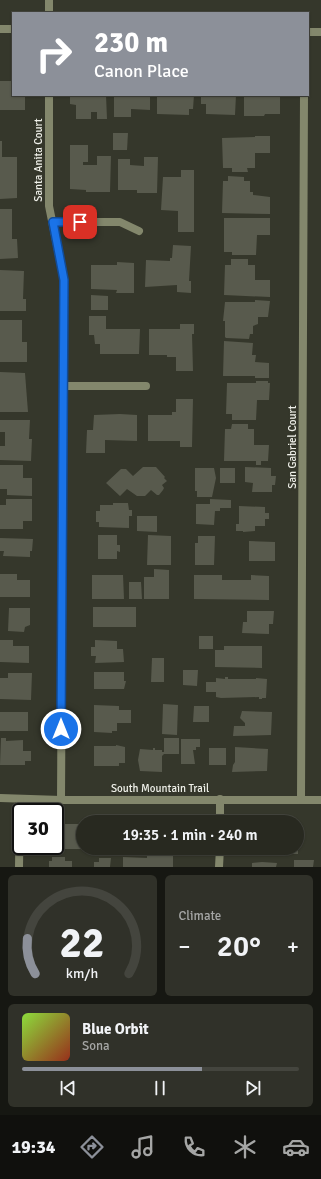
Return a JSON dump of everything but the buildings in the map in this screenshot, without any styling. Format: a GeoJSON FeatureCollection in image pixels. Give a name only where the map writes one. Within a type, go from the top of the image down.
{"type":"FeatureCollection","features":[{"type":"Feature","properties":{"kind":"street"},"geometry":{"type":"LineString","coordinates":[[49,0],[49,12]]}},
{"type":"Feature","properties":{"kind":"street"},"geometry":{"type":"LineString","coordinates":[[0,29],[12,29]]}},
{"type":"Feature","properties":{"kind":"street"},"geometry":{"type":"LineString","coordinates":[[309,32],[321,32]]}},
{"type":"Feature","properties":{"kind":"street","name":"Santa Anita Court"},"geometry":{"type":"LineString","coordinates":[[49,96],[49,206],[64,280],[61,800]]}},
{"type":"Feature","properties":{"kind":"street","name":"San Gabriel Court"},"geometry":{"type":"LineString","coordinates":[[301,800],[304,96]]}},
{"type":"Feature","properties":{"kind":"street"},"geometry":{"type":"LineString","coordinates":[[53,222],[120,222],[139,231]]}},
{"type":"Feature","properties":{"kind":"street"},"geometry":{"type":"LineString","coordinates":[[63,386],[146,386]]}},
{"type":"Feature","properties":{"kind":"street","name":"South Mountain Trail"},"geometry":{"type":"LineString","coordinates":[[0,798],[61,800],[321,800]]}},
{"type":"Feature","properties":{"kind":"street"},"geometry":{"type":"LineString","coordinates":[[19,867],[20,798]]}},
{"type":"Feature","properties":{"kind":"street"},"geometry":{"type":"LineString","coordinates":[[220,799],[220,815]]}},
{"type":"Feature","properties":{"kind":"street"},"geometry":{"type":"LineString","coordinates":[[219,867],[220,855]]}},
{"type":"Feature","properties":{"kind":"route"},"geometry":{"type":"LineString","coordinates":[[61,729],[64,280],[53,222],[80,222]]}}]}
